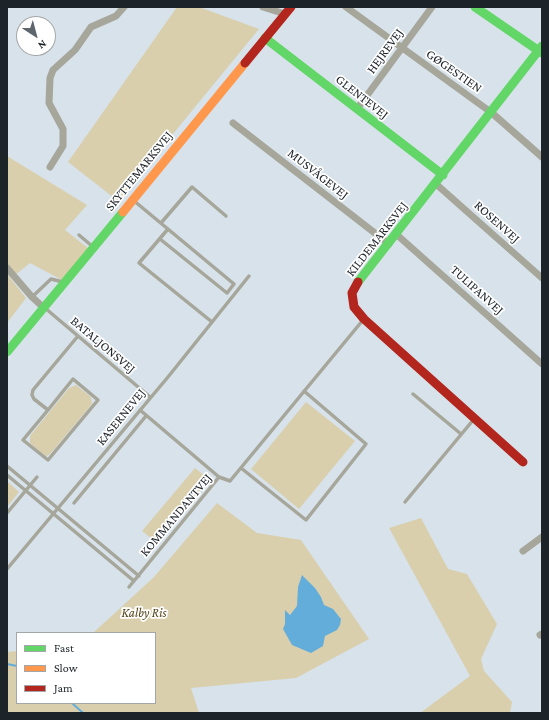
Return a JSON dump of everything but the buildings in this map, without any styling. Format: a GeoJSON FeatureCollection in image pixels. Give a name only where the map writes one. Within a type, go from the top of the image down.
{"type":"FeatureCollection","features":[{"type":"Feature","properties":{"kind":"street"},"geometry":{"type":"LineString","coordinates":[[50,168],[64,146],[63,129],[49,103],[50,78],[63,60],[75,50],[91,27],[116,16],[124,7]]}},
{"type":"Feature","properties":{"kind":"street"},"geometry":{"type":"LineString","coordinates":[[263,7],[288,10]]}},
{"type":"Feature","properties":{"kind":"street","name":"GØGESTIEN"},"geometry":{"type":"LineString","coordinates":[[346,7],[492,112],[542,156]]}},
{"type":"Feature","properties":{"kind":"street","name":"HEJREVEJ"},"geometry":{"type":"LineString","coordinates":[[357,109],[432,7]]}},
{"type":"Feature","properties":{"kind":"street"},"geometry":{"type":"LineString","coordinates":[[475,7],[541,50]]}},
{"type":"Feature","properties":{"kind":"street","name":"SKYTTEMARKSVEJ"},"geometry":{"type":"LineString","coordinates":[[7,352],[288,10]]}},
{"type":"Feature","properties":{"kind":"street","name":"GLENTEVEJ"},"geometry":{"type":"LineString","coordinates":[[265,38],[443,176]]}},
{"type":"Feature","properties":{"kind":"street","name":"KILDEMARKSVEJ"},"geometry":{"type":"LineString","coordinates":[[523,462],[364,319],[354,307],[352,293],[388,244],[541,50]]}},
{"type":"Feature","properties":{"kind":"street","name":"MUSVÅGEVEJ"},"geometry":{"type":"LineString","coordinates":[[233,123],[388,244]]}},
{"type":"Feature","properties":{"kind":"street","name":"ROSENVEJ"},"geometry":{"type":"LineString","coordinates":[[436,184],[542,278]]}},
{"type":"Feature","properties":{"kind":"street","name":"TULIPANVEJ"},"geometry":{"type":"LineString","coordinates":[[396,234],[542,364]]}},
{"type":"Feature","properties":{"kind":"street"},"geometry":{"type":"LineString","coordinates":[[7,268],[32,297],[44,308]]}},
{"type":"Feature","properties":{"kind":"street"},"geometry":{"type":"LineString","coordinates":[[523,551],[542,538]]}},
{"type":"Feature","properties":{"kind":"lane"},"geometry":{"type":"LineString","coordinates":[[161,224],[192,187],[226,216]]}},
{"type":"Feature","properties":{"kind":"lane"},"geometry":{"type":"LineString","coordinates":[[132,200],[234,284],[226,293],[160,238]]}},
{"type":"Feature","properties":{"kind":"lane"},"geometry":{"type":"LineString","coordinates":[[168,229],[139,263],[212,322]]}},
{"type":"Feature","properties":{"kind":"lane"},"geometry":{"type":"LineString","coordinates":[[79,235],[94,247]]}},
{"type":"Feature","properties":{"kind":"lane","name":"KASERNEVEJ"},"geometry":{"type":"LineString","coordinates":[[7,569],[140,410],[249,276]]}},
{"type":"Feature","properties":{"kind":"lane"},"geometry":{"type":"LineString","coordinates":[[32,297],[52,279],[64,282]]}},
{"type":"Feature","properties":{"kind":"lane","name":"BATALJONSVEJ"},"geometry":{"type":"LineString","coordinates":[[44,308],[150,396]]}},
{"type":"Feature","properties":{"kind":"lane","name":"KOMMANDANTVEJ"},"geometry":{"type":"LineString","coordinates":[[130,587],[219,477],[230,481],[364,319]]}},
{"type":"Feature","properties":{"kind":"lane"},"geometry":{"type":"LineString","coordinates":[[48,410],[34,399],[32,395],[33,390],[78,336]]}},
{"type":"Feature","properties":{"kind":"lane"},"geometry":{"type":"LineString","coordinates":[[73,379],[98,400],[48,460],[23,440],[48,410],[73,379]]}},
{"type":"Feature","properties":{"kind":"lane"},"geometry":{"type":"LineString","coordinates":[[241,468],[306,520],[366,444],[304,391]]}},
{"type":"Feature","properties":{"kind":"lane"},"geometry":{"type":"LineString","coordinates":[[413,394],[461,434]]}},
{"type":"Feature","properties":{"kind":"lane"},"geometry":{"type":"LineString","coordinates":[[140,410],[219,477]]}},
{"type":"Feature","properties":{"kind":"lane"},"geometry":{"type":"LineString","coordinates":[[74,503],[146,416]]}},
{"type":"Feature","properties":{"kind":"lane"},"geometry":{"type":"LineString","coordinates":[[405,502],[475,418]]}},
{"type":"Feature","properties":{"kind":"lane"},"geometry":{"type":"LineString","coordinates":[[7,466],[138,576]]}},
{"type":"Feature","properties":{"kind":"lane"},"geometry":{"type":"LineString","coordinates":[[7,475],[134,581]]}},
{"type":"Feature","properties":{"kind":"lane"},"geometry":{"type":"LineString","coordinates":[[7,513],[37,477]]}},
{"type":"Feature","properties":{"kind":"lane"},"geometry":{"type":"LineString","coordinates":[[65,524],[70,519]]}},
{"type":"Feature","properties":{"kind":"green space"},"geometry":{"type":"Polygon","coordinates":[[[177,7],[199,7],[259,29],[118,201],[68,162],[177,7]]]}},
{"type":"Feature","properties":{"kind":"green space"},"geometry":{"type":"Polygon","coordinates":[[[7,156],[87,205],[65,230],[88,248],[62,280],[30,263],[15,275],[7,264],[7,156]]]}},
{"type":"Feature","properties":{"kind":"green space"},"geometry":{"type":"Polygon","coordinates":[[[7,274],[26,298],[7,323],[7,274]]]}},
{"type":"Feature","properties":{"kind":"green space"},"geometry":{"type":"Polygon","coordinates":[[[76,385],[91,397],[92,404],[51,453],[47,456],[44,455],[30,443],[30,436],[69,388],[76,385]]]}},
{"type":"Feature","properties":{"kind":"green space"},"geometry":{"type":"Polygon","coordinates":[[[306,402],[355,441],[299,509],[251,469],[306,402]]]}},
{"type":"Feature","properties":{"kind":"green space"},"geometry":{"type":"Polygon","coordinates":[[[195,468],[209,479],[161,538],[152,539],[142,531],[195,468]]]}},
{"type":"Feature","properties":{"kind":"green space"},"geometry":{"type":"Polygon","coordinates":[[[7,481],[19,492],[7,507],[7,481]]]}},
{"type":"Feature","properties":{"kind":"green space","name":"Kalby Ris"},"geometry":{"type":"Polygon","coordinates":[[[217,503],[257,533],[301,540],[369,639],[296,678],[191,688],[199,713],[7,713],[7,652],[16,651],[16,704],[156,704],[156,632],[94,632],[154,577],[217,503]]]}},
{"type":"Feature","properties":{"kind":"green space"},"geometry":{"type":"Polygon","coordinates":[[[421,518],[448,569],[467,574],[497,624],[481,659],[484,671],[512,702],[510,713],[420,713],[470,676],[389,528],[421,518]]]}},
{"type":"Feature","properties":{"kind":"water"},"geometry":{"type":"Polygon","coordinates":[[[302,575],[315,588],[324,605],[333,609],[341,619],[337,630],[325,636],[323,646],[311,653],[292,645],[283,629],[285,624],[285,610],[290,615],[297,606],[298,587],[302,575]]]}},
{"type":"Feature","properties":{"kind":"waterway"},"geometry":{"type":"LineString","coordinates":[[7,664],[16,666]]}},
{"type":"Feature","properties":{"kind":"waterway"},"geometry":{"type":"LineString","coordinates":[[73,704],[83,713]]}},
{"type":"Feature","properties":{"kind":"traffic: fast"},"geometry":{"type":"LineString","coordinates":[[475,7],[542,53]]}},
{"type":"Feature","properties":{"kind":"traffic: fast"},"geometry":{"type":"LineString","coordinates":[[265,38],[443,175]]}},
{"type":"Feature","properties":{"kind":"traffic: fast"},"geometry":{"type":"LineString","coordinates":[[358,282],[542,46]]}},
{"type":"Feature","properties":{"kind":"traffic: fast"},"geometry":{"type":"LineString","coordinates":[[7,352],[123,212]]}},
{"type":"Feature","properties":{"kind":"traffic: slow"},"geometry":{"type":"LineString","coordinates":[[123,212],[245,63]]}},
{"type":"Feature","properties":{"kind":"traffic: jam"},"geometry":{"type":"LineString","coordinates":[[245,63],[291,7]]}},
{"type":"Feature","properties":{"kind":"traffic: jam"},"geometry":{"type":"LineString","coordinates":[[358,282],[352,293],[354,307],[364,319],[523,462]]}}]}
